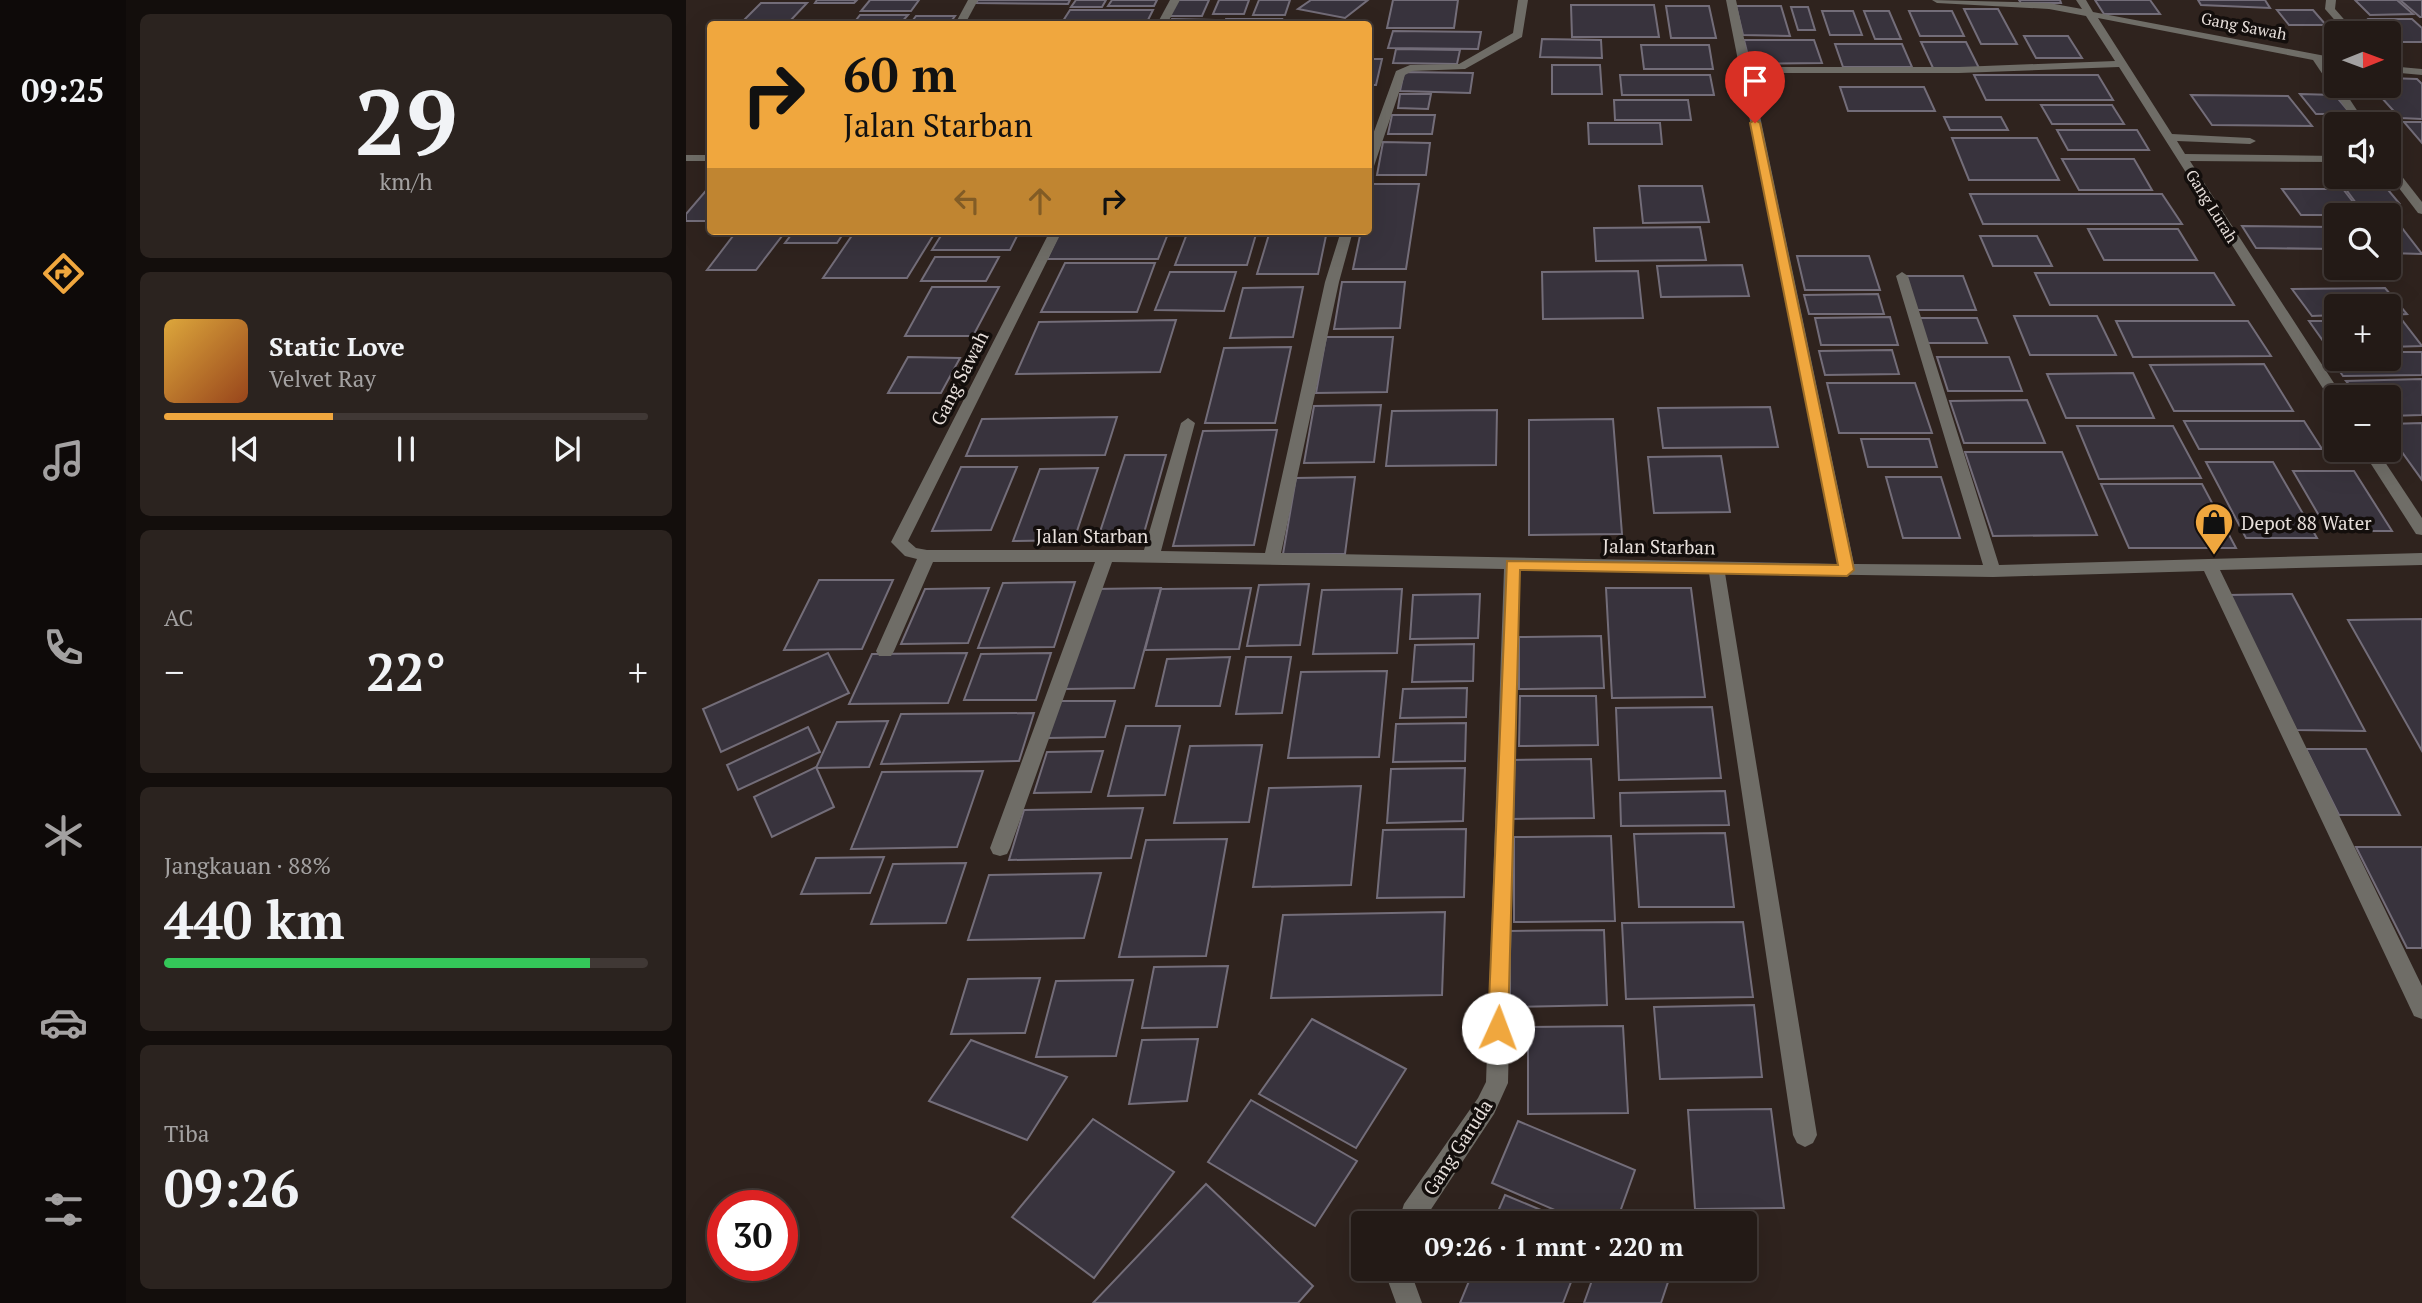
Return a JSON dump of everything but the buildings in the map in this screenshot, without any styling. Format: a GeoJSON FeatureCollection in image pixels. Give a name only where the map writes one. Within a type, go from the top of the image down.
{"type":"FeatureCollection","features":[{"type":"Feature","properties":{"kind":"street"},"geometry":{"type":"LineString","coordinates":[[962,21],[973,0]]}},
{"type":"Feature","properties":{"kind":"street"},"geometry":{"type":"LineString","coordinates":[[1164,21],[1175,0]]}},
{"type":"Feature","properties":{"kind":"street"},"geometry":{"type":"LineString","coordinates":[[1372,154],[1400,73],[1410,68],[1461,67],[1514,37],[1518,34],[1523,0]]}},
{"type":"Feature","properties":{"kind":"street"},"geometry":{"type":"LineString","coordinates":[[1731,0],[1847,570]]}},
{"type":"Feature","properties":{"kind":"street","name":"Gang Sawah"},"geometry":{"type":"LineString","coordinates":[[1937,0],[2049,6],[2324,60]]}},
{"type":"Feature","properties":{"kind":"street","name":"Gang Lurah"},"geometry":{"type":"LineString","coordinates":[[2081,0],[2328,385]]}},
{"type":"Feature","properties":{"kind":"street"},"geometry":{"type":"LineString","coordinates":[[2331,0],[2330,9],[2340,21]]}},
{"type":"Feature","properties":{"kind":"street"},"geometry":{"type":"LineString","coordinates":[[2318,59],[2353,112]]}},
{"type":"Feature","properties":{"kind":"street"},"geometry":{"type":"LineString","coordinates":[[1745,70],[1959,70],[2121,64]]}},
{"type":"Feature","properties":{"kind":"street"},"geometry":{"type":"LineString","coordinates":[[2401,70],[2422,72]]}},
{"type":"Feature","properties":{"kind":"street"},"geometry":{"type":"LineString","coordinates":[[2168,137],[2250,141]]}},
{"type":"Feature","properties":{"kind":"street"},"geometry":{"type":"LineString","coordinates":[[2180,157],[2324,159]]}},
{"type":"Feature","properties":{"kind":"street"},"geometry":{"type":"LineString","coordinates":[[686,158],[707,158]]}},
{"type":"Feature","properties":{"kind":"street"},"geometry":{"type":"LineString","coordinates":[[2401,183],[2422,210]]}},
{"type":"Feature","properties":{"kind":"street","name":"Gang Sawah"},"geometry":{"type":"LineString","coordinates":[[899,542],[1054,235]]}},
{"type":"Feature","properties":{"kind":"street"},"geometry":{"type":"LineString","coordinates":[[1272,559],[1332,282],[1346,235]]}},
{"type":"Feature","properties":{"kind":"street"},"geometry":{"type":"LineString","coordinates":[[1902,275],[1993,570]]}},
{"type":"Feature","properties":{"kind":"street"},"geometry":{"type":"LineString","coordinates":[[1151,556],[1188,423]]}},
{"type":"Feature","properties":{"kind":"street"},"geometry":{"type":"LineString","coordinates":[[2378,462],[2422,530]]}},
{"type":"Feature","properties":{"kind":"street","name":"Jalan Starban"},"geometry":{"type":"LineString","coordinates":[[899,542],[911,552],[927,556],[1151,556],[1847,570],[1993,570],[2422,559]]}},
{"type":"Feature","properties":{"kind":"street"},"geometry":{"type":"LineString","coordinates":[[886,651],[927,556]]}},
{"type":"Feature","properties":{"kind":"street"},"geometry":{"type":"LineString","coordinates":[[1000,848],[1105,557]]}},
{"type":"Feature","properties":{"kind":"street","name":"Gang Garuda"},"geometry":{"type":"LineString","coordinates":[[1414,1211],[1486,1106],[1497,1083],[1512,565]]}},
{"type":"Feature","properties":{"kind":"street"},"geometry":{"type":"LineString","coordinates":[[2209,565],[2422,1009]]}},
{"type":"Feature","properties":{"kind":"street"},"geometry":{"type":"LineString","coordinates":[[1716,568],[1804,1135]]}},
{"type":"Feature","properties":{"kind":"street"},"geometry":{"type":"LineString","coordinates":[[1401,1281],[1409,1303]]}},
{"type":"Feature","properties":{"kind":"place","name":"Depot 88 Water"},"geometry":{"type":"Point","coordinates":[2214,556]}},
{"type":"Feature","properties":{"kind":"route"},"geometry":{"type":"LineString","coordinates":[[1498,1028],[1512,565],[1847,570],[1755,123]]}}]}
